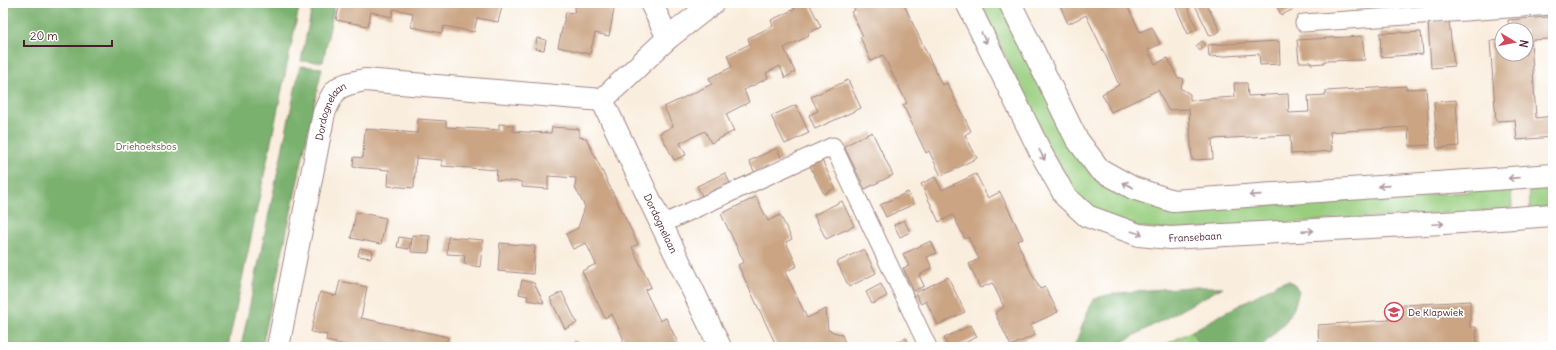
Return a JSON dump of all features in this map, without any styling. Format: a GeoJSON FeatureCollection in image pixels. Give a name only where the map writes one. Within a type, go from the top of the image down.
{"type":"FeatureCollection","features":[{"type":"Feature","properties":{"kind":"street"},"geometry":{"type":"LineString","coordinates":[[651,3],[668,38]]}},
{"type":"Feature","properties":{"kind":"street"},"geometry":{"type":"LineString","coordinates":[[602,100],[668,38],[713,3]]}},
{"type":"Feature","properties":{"kind":"street","name":"Fransebaan"},"geometry":{"type":"LineString","coordinates":[[967,3],[1041,153],[1065,196],[1087,216],[1139,235],[1170,238],[1553,216]]}},
{"type":"Feature","properties":{"kind":"street"},"geometry":{"type":"LineString","coordinates":[[1010,3],[1076,138],[1099,169],[1133,188],[1173,201],[1553,175]]}},
{"type":"Feature","properties":{"kind":"street","name":"Dordognelaan"},"geometry":{"type":"LineString","coordinates":[[278,347],[324,113],[331,97],[341,86],[364,80],[602,100],[720,347]]}},
{"type":"Feature","properties":{"kind":"lane"},"geometry":{"type":"LineString","coordinates":[[1304,23],[1553,6]]}},
{"type":"Feature","properties":{"kind":"lane"},"geometry":{"type":"LineString","coordinates":[[660,224],[833,146],[928,347]]}},
{"type":"Feature","properties":{"kind":"green space","name":"Driehoeksbos"},"geometry":{"type":"Polygon","coordinates":[[[3,3],[300,3],[228,347],[3,347],[3,3]]]}},
{"type":"Feature","properties":{"kind":"green space"},"geometry":{"type":"Polygon","coordinates":[[[313,3],[335,3],[323,62],[301,61],[313,3]]]}},
{"type":"Feature","properties":{"kind":"green space"},"geometry":{"type":"Polygon","coordinates":[[[980,3],[1002,3],[1110,187],[1134,200],[1176,211],[1511,189],[1512,209],[1175,230],[1132,227],[1097,213],[1067,186],[980,3]]]}},
{"type":"Feature","properties":{"kind":"green space"},"geometry":{"type":"Polygon","coordinates":[[[300,66],[322,68],[262,347],[241,347],[300,66]]]}},
{"type":"Feature","properties":{"kind":"green space"},"geometry":{"type":"Polygon","coordinates":[[[1553,187],[1553,207],[1530,209],[1529,189],[1553,187]]]}},
{"type":"Feature","properties":{"kind":"green space"},"geometry":{"type":"Polygon","coordinates":[[[1289,281],[1293,283],[1299,291],[1294,308],[1286,321],[1261,347],[1200,347],[1192,331],[1281,282],[1289,281]]]}},
{"type":"Feature","properties":{"kind":"green space"},"geometry":{"type":"Polygon","coordinates":[[[1190,287],[1223,287],[1113,347],[1074,347],[1092,301],[1109,295],[1122,293],[1190,287]]]}},
{"type":"Feature","properties":{"kind":"green space"},"geometry":{"type":"Polygon","coordinates":[[[1192,331],[1200,347],[1161,347],[1192,331]]]}},
{"type":"Feature","properties":{"kind":"building"},"geometry":{"type":"Polygon","coordinates":[[[340,3],[503,3],[498,22],[477,18],[474,32],[444,26],[442,33],[411,27],[413,13],[393,9],[392,17],[371,12],[368,26],[336,20],[340,3]]]}},
{"type":"Feature","properties":{"kind":"building"},"geometry":{"type":"Polygon","coordinates":[[[576,3],[615,4],[609,36],[595,33],[590,54],[558,47],[566,12],[574,13],[576,3]]]}},
{"type":"Feature","properties":{"kind":"building"},"geometry":{"type":"Polygon","coordinates":[[[792,3],[809,3],[821,27],[808,33],[809,36],[784,48],[795,72],[785,78],[780,66],[766,73],[768,78],[744,90],[749,102],[726,114],[734,131],[711,143],[705,131],[680,143],[686,155],[674,160],[660,133],[673,126],[664,107],[712,84],[709,78],[732,67],[727,55],[750,44],[748,38],[773,26],[771,20],[795,9],[792,3]]]}},
{"type":"Feature","properties":{"kind":"building"},"geometry":{"type":"Polygon","coordinates":[[[851,3],[903,3],[942,85],[947,83],[971,131],[965,135],[977,158],[941,176],[929,151],[926,153],[903,105],[907,103],[883,55],[871,61],[860,37],[863,36],[851,12],[855,10],[851,3]]]}},
{"type":"Feature","properties":{"kind":"building"},"geometry":{"type":"Polygon","coordinates":[[[1059,3],[1104,3],[1104,5],[1126,3],[1140,32],[1152,27],[1160,44],[1148,50],[1155,64],[1168,58],[1177,77],[1184,79],[1180,88],[1190,94],[1190,100],[1235,97],[1234,83],[1247,83],[1248,96],[1288,94],[1289,113],[1309,112],[1308,96],[1326,95],[1326,91],[1406,86],[1406,89],[1426,88],[1430,145],[1409,146],[1408,127],[1330,132],[1332,151],[1291,154],[1290,135],[1212,139],[1213,159],[1192,160],[1189,109],[1168,110],[1158,90],[1111,112],[1102,94],[1119,85],[1111,67],[1086,15],[1068,24],[1059,3]]]}},
{"type":"Feature","properties":{"kind":"building"},"geometry":{"type":"Polygon","coordinates":[[[1174,3],[1186,3],[1197,29],[1188,34],[1174,3]]]}},
{"type":"Feature","properties":{"kind":"building"},"geometry":{"type":"Polygon","coordinates":[[[1194,3],[1206,3],[1220,31],[1210,36],[1194,3]]]}},
{"type":"Feature","properties":{"kind":"building"},"geometry":{"type":"Polygon","coordinates":[[[1275,3],[1307,3],[1281,15],[1275,3]]]}},
{"type":"Feature","properties":{"kind":"building"},"geometry":{"type":"Polygon","coordinates":[[[1549,17],[1550,39],[1534,40],[1534,22],[1508,22],[1508,20],[1549,17]]]}},
{"type":"Feature","properties":{"kind":"building"},"geometry":{"type":"Polygon","coordinates":[[[1449,21],[1454,66],[1431,68],[1428,22],[1449,21]]]}},
{"type":"Feature","properties":{"kind":"building"},"geometry":{"type":"Polygon","coordinates":[[[1421,32],[1423,54],[1381,57],[1380,33],[1421,32]]]}},
{"type":"Feature","properties":{"kind":"building"},"geometry":{"type":"Polygon","coordinates":[[[1362,36],[1365,60],[1324,61],[1324,63],[1311,64],[1311,62],[1299,62],[1297,40],[1362,36]]]}},
{"type":"Feature","properties":{"kind":"building"},"geometry":{"type":"Polygon","coordinates":[[[537,38],[546,40],[544,50],[535,49],[537,38]]]}},
{"type":"Feature","properties":{"kind":"building"},"geometry":{"type":"Polygon","coordinates":[[[1202,41],[1206,45],[1200,51],[1196,46],[1202,41]]]}},
{"type":"Feature","properties":{"kind":"building"},"geometry":{"type":"Polygon","coordinates":[[[1279,41],[1280,64],[1260,65],[1259,54],[1209,57],[1208,45],[1279,41]]]}},
{"type":"Feature","properties":{"kind":"building"},"geometry":{"type":"Polygon","coordinates":[[[1490,41],[1494,41],[1494,62],[1532,62],[1536,118],[1553,116],[1553,137],[1517,140],[1515,120],[1496,121],[1490,41]]]}},
{"type":"Feature","properties":{"kind":"building"},"geometry":{"type":"Polygon","coordinates":[[[848,80],[861,108],[815,129],[809,115],[818,111],[811,97],[848,80]]]}},
{"type":"Feature","properties":{"kind":"building"},"geometry":{"type":"Polygon","coordinates":[[[1456,100],[1459,146],[1437,148],[1434,102],[1456,100]]]}},
{"type":"Feature","properties":{"kind":"building"},"geometry":{"type":"Polygon","coordinates":[[[796,105],[809,133],[785,144],[771,116],[796,105]]]}},
{"type":"Feature","properties":{"kind":"building"},"geometry":{"type":"Polygon","coordinates":[[[418,119],[446,121],[446,127],[499,130],[499,124],[513,125],[513,131],[525,132],[551,133],[552,127],[579,129],[579,137],[586,138],[638,244],[632,247],[651,287],[645,290],[660,321],[666,318],[678,343],[669,347],[625,347],[622,341],[624,340],[612,314],[605,318],[582,271],[596,264],[586,243],[573,249],[566,234],[578,228],[585,207],[575,187],[576,178],[548,176],[548,189],[522,187],[522,182],[496,180],[497,170],[442,166],[442,160],[416,158],[414,188],[388,186],[389,170],[353,167],[354,157],[363,158],[365,129],[417,133],[418,119]]]}},
{"type":"Feature","properties":{"kind":"building"},"geometry":{"type":"Polygon","coordinates":[[[872,132],[893,175],[865,189],[844,146],[872,132]]]}},
{"type":"Feature","properties":{"kind":"building"},"geometry":{"type":"Polygon","coordinates":[[[777,148],[782,160],[755,173],[749,161],[777,148]]]}},
{"type":"Feature","properties":{"kind":"building"},"geometry":{"type":"Polygon","coordinates":[[[822,160],[835,188],[824,194],[810,166],[822,160]]]}},
{"type":"Feature","properties":{"kind":"building"},"geometry":{"type":"Polygon","coordinates":[[[725,173],[731,185],[703,198],[697,186],[725,173]]]}},
{"type":"Feature","properties":{"kind":"building"},"geometry":{"type":"Polygon","coordinates":[[[976,174],[988,198],[1000,192],[1023,239],[1017,241],[1028,266],[1040,289],[1045,287],[1058,312],[1030,325],[1035,335],[1011,346],[995,313],[1004,307],[993,284],[992,283],[980,288],[969,264],[979,259],[968,237],[965,239],[953,215],[939,222],[921,184],[935,177],[942,190],[976,174]]]}},
{"type":"Feature","properties":{"kind":"building"},"geometry":{"type":"Polygon","coordinates":[[[908,192],[914,204],[886,217],[880,205],[908,192]]]}},
{"type":"Feature","properties":{"kind":"building"},"geometry":{"type":"Polygon","coordinates":[[[756,197],[768,221],[780,215],[792,239],[786,242],[797,266],[785,272],[807,318],[826,309],[828,330],[842,335],[846,346],[853,343],[855,347],[777,347],[738,265],[744,262],[721,214],[756,197]]]}},
{"type":"Feature","properties":{"kind":"building"},"geometry":{"type":"Polygon","coordinates":[[[842,201],[854,226],[826,239],[814,215],[842,201]]]}},
{"type":"Feature","properties":{"kind":"building"},"geometry":{"type":"Polygon","coordinates":[[[356,212],[386,218],[381,244],[351,238],[356,212]]]}},
{"type":"Feature","properties":{"kind":"building"},"geometry":{"type":"Polygon","coordinates":[[[904,220],[910,232],[900,237],[894,225],[904,220]]]}},
{"type":"Feature","properties":{"kind":"building"},"geometry":{"type":"Polygon","coordinates":[[[412,235],[430,236],[429,253],[411,252],[412,235]]]}},
{"type":"Feature","properties":{"kind":"building"},"geometry":{"type":"Polygon","coordinates":[[[399,237],[411,239],[409,249],[397,247],[399,237]]]}},
{"type":"Feature","properties":{"kind":"building"},"geometry":{"type":"Polygon","coordinates":[[[448,237],[483,240],[480,267],[464,264],[465,255],[447,254],[448,237]]]}},
{"type":"Feature","properties":{"kind":"building"},"geometry":{"type":"Polygon","coordinates":[[[931,241],[937,253],[927,257],[932,268],[919,275],[924,286],[914,291],[903,268],[909,266],[903,254],[931,241]]]}},
{"type":"Feature","properties":{"kind":"building"},"geometry":{"type":"Polygon","coordinates":[[[500,243],[535,246],[533,274],[498,271],[500,243]]]}},
{"type":"Feature","properties":{"kind":"building"},"geometry":{"type":"Polygon","coordinates":[[[360,248],[373,251],[371,258],[358,256],[360,248]]]}},
{"type":"Feature","properties":{"kind":"building"},"geometry":{"type":"Polygon","coordinates":[[[864,249],[876,273],[849,287],[837,262],[864,249]]]}},
{"type":"Feature","properties":{"kind":"building"},"geometry":{"type":"Polygon","coordinates":[[[948,277],[965,312],[938,325],[926,301],[921,304],[915,293],[948,277]]]}},
{"type":"Feature","properties":{"kind":"building"},"geometry":{"type":"Polygon","coordinates":[[[522,280],[534,283],[544,303],[527,300],[528,296],[519,294],[522,280]]]}},
{"type":"Feature","properties":{"kind":"building"},"geometry":{"type":"Polygon","coordinates":[[[340,281],[367,287],[361,318],[448,337],[446,347],[355,347],[326,341],[327,335],[311,332],[320,292],[336,296],[340,281]]]}},
{"type":"Feature","properties":{"kind":"building"},"geometry":{"type":"Polygon","coordinates":[[[881,284],[887,296],[872,304],[866,292],[881,284]]]}},
{"type":"Feature","properties":{"kind":"building"},"geometry":{"type":"Polygon","coordinates":[[[562,292],[577,323],[565,329],[550,298],[562,292]]]}},
{"type":"Feature","properties":{"kind":"building"},"geometry":{"type":"Polygon","coordinates":[[[1470,301],[1470,327],[1476,327],[1477,347],[1319,347],[1318,325],[1389,320],[1388,306],[1470,301]]]}},
{"type":"Feature","properties":{"kind":"building"},"geometry":{"type":"Polygon","coordinates":[[[971,325],[977,337],[956,347],[948,347],[944,338],[971,325]]]}},
{"type":"Feature","properties":{"kind":"building"},"geometry":{"type":"Polygon","coordinates":[[[906,338],[910,347],[895,347],[893,344],[906,338]]]}},
{"type":"Feature","properties":{"kind":"building"},"geometry":{"type":"Polygon","coordinates":[[[577,341],[581,347],[565,347],[577,341]]]}},
{"type":"Feature","properties":{"kind":"place","name":"De Klapwiek"},"geometry":{"type":"Point","coordinates":[1394,312]}}]}
